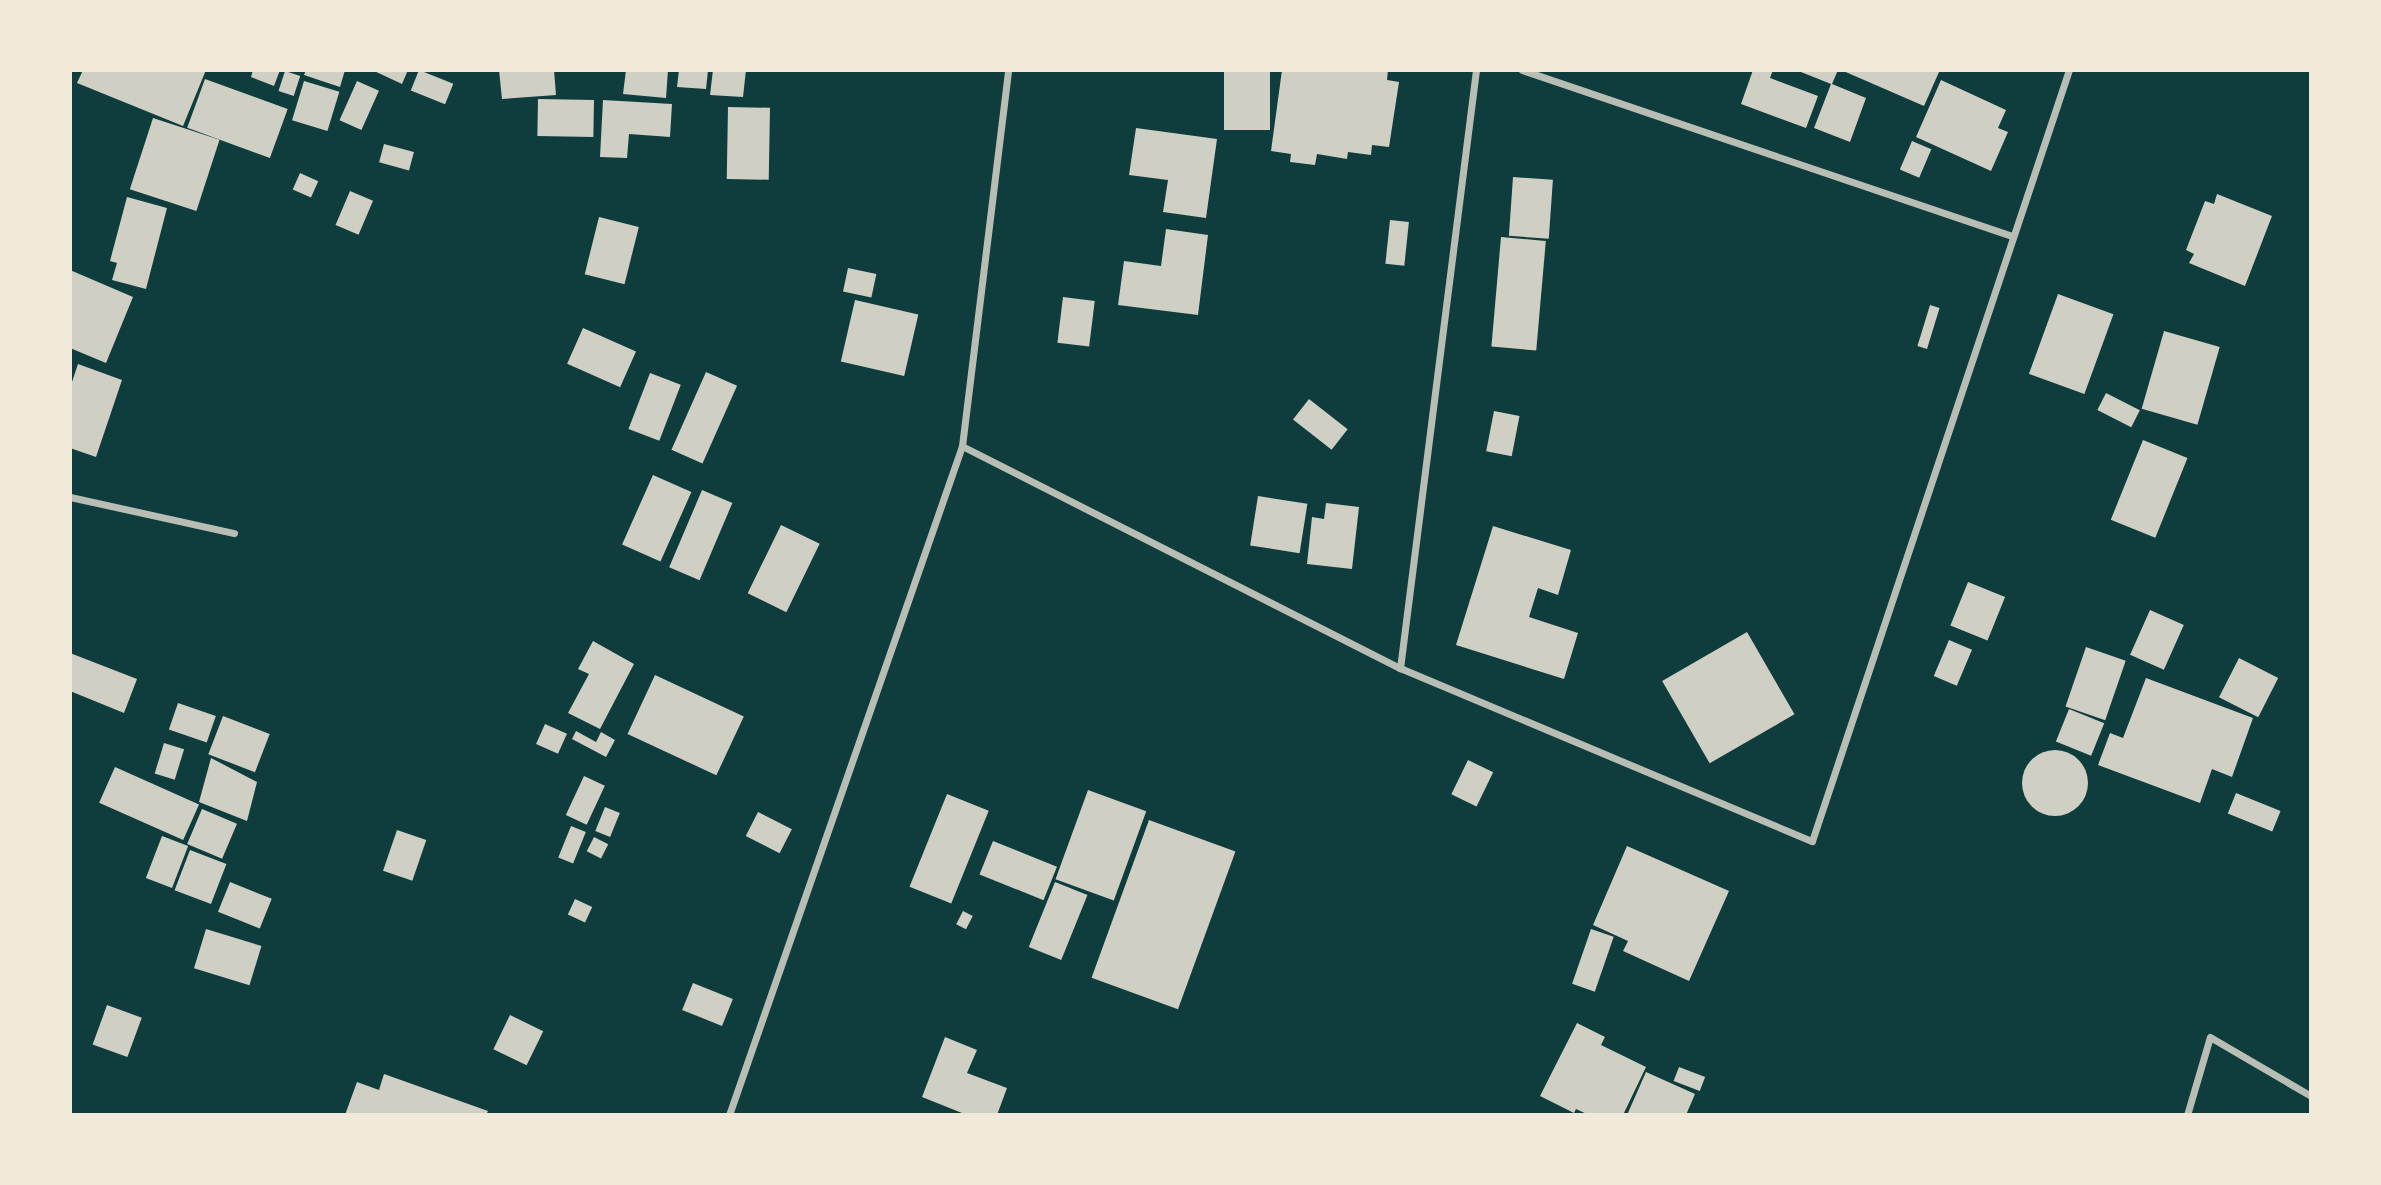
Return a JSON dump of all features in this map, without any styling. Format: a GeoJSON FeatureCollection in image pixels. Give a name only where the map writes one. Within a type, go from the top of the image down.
{"type":"FeatureCollection","features":[{"type":"Feature","properties":{"kind":"street"},"geometry":{"type":"LineString","coordinates":[[729,1115],[962,446],[1008,70]]}},
{"type":"Feature","properties":{"kind":"street"},"geometry":{"type":"LineString","coordinates":[[1400,668],[1476,70]]}},
{"type":"Feature","properties":{"kind":"street"},"geometry":{"type":"LineString","coordinates":[[1522,70],[2012,236]]}},
{"type":"Feature","properties":{"kind":"street"},"geometry":{"type":"LineString","coordinates":[[962,446],[1400,668],[1812,841],[2069,70]]}},
{"type":"Feature","properties":{"kind":"street"},"geometry":{"type":"LineString","coordinates":[[70,496],[234,533]]}},
{"type":"Feature","properties":{"kind":"street"},"geometry":{"type":"LineString","coordinates":[[2187,1115],[2210,1037],[2311,1096]]}},
{"type":"Feature","properties":{"kind":"building"},"geometry":{"type":"Polygon","coordinates":[[[83,70],[206,70],[183,126],[77,83],[83,70]]]}},
{"type":"Feature","properties":{"kind":"building"},"geometry":{"type":"Polygon","coordinates":[[[253,70],[280,70],[274,86],[251,77],[253,70]]]}},
{"type":"Feature","properties":{"kind":"building"},"geometry":{"type":"Polygon","coordinates":[[[306,70],[345,70],[340,87],[304,75],[306,70]]]}},
{"type":"Feature","properties":{"kind":"building"},"geometry":{"type":"Polygon","coordinates":[[[372,70],[408,70],[402,84],[372,70]]]}},
{"type":"Feature","properties":{"kind":"building"},"geometry":{"type":"Polygon","coordinates":[[[419,70],[453,84],[445,104],[411,90],[419,70]]]}},
{"type":"Feature","properties":{"kind":"building"},"geometry":{"type":"Polygon","coordinates":[[[499,70],[554,70],[556,95],[502,99],[499,70]]]}},
{"type":"Feature","properties":{"kind":"building"},"geometry":{"type":"Polygon","coordinates":[[[626,70],[668,70],[666,98],[623,94],[626,70]]]}},
{"type":"Feature","properties":{"kind":"building"},"geometry":{"type":"Polygon","coordinates":[[[679,70],[708,70],[706,89],[677,87],[679,70]]]}},
{"type":"Feature","properties":{"kind":"building"},"geometry":{"type":"Polygon","coordinates":[[[713,70],[746,70],[743,97],[710,95],[713,70]]]}},
{"type":"Feature","properties":{"kind":"building"},"geometry":{"type":"Polygon","coordinates":[[[1224,70],[1270,70],[1270,130],[1224,130],[1224,70]]]}},
{"type":"Feature","properties":{"kind":"building"},"geometry":{"type":"Polygon","coordinates":[[[1282,70],[1388,70],[1387,80],[1399,82],[1389,147],[1372,145],[1371,155],[1348,152],[1347,159],[1317,154],[1315,165],[1290,162],[1291,154],[1271,151],[1282,70]]]}},
{"type":"Feature","properties":{"kind":"building"},"geometry":{"type":"Polygon","coordinates":[[[1753,70],[1773,70],[1770,78],[1818,96],[1806,128],[1741,104],[1753,70]]]}},
{"type":"Feature","properties":{"kind":"building"},"geometry":{"type":"Polygon","coordinates":[[[1796,70],[1838,70],[1832,84],[1866,98],[1850,142],[1814,128],[1831,84],[1796,70]]]}},
{"type":"Feature","properties":{"kind":"building"},"geometry":{"type":"Polygon","coordinates":[[[1841,70],[1934,70],[1939,72],[1924,106],[1841,70]]]}},
{"type":"Feature","properties":{"kind":"building"},"geometry":{"type":"Polygon","coordinates":[[[285,71],[300,76],[294,96],[279,91],[285,71]]]}},
{"type":"Feature","properties":{"kind":"building"},"geometry":{"type":"Polygon","coordinates":[[[205,79],[288,109],[270,158],[187,128],[205,79]]]}},
{"type":"Feature","properties":{"kind":"building"},"geometry":{"type":"Polygon","coordinates":[[[1941,80],[2006,110],[1998,128],[2008,132],[1991,171],[1916,137],[1941,80]]]}},
{"type":"Feature","properties":{"kind":"building"},"geometry":{"type":"Polygon","coordinates":[[[304,81],[339,92],[327,131],[292,120],[304,81]]]}},
{"type":"Feature","properties":{"kind":"building"},"geometry":{"type":"Polygon","coordinates":[[[357,81],[379,91],[361,130],[340,120],[357,81]]]}},
{"type":"Feature","properties":{"kind":"building"},"geometry":{"type":"Polygon","coordinates":[[[538,99],[594,100],[593,137],[537,136],[538,99]]]}},
{"type":"Feature","properties":{"kind":"building"},"geometry":{"type":"Polygon","coordinates":[[[603,100],[672,104],[670,137],[629,134],[627,158],[600,157],[603,100]]]}},
{"type":"Feature","properties":{"kind":"building"},"geometry":{"type":"Polygon","coordinates":[[[728,107],[770,108],[769,180],[727,179],[728,107]]]}},
{"type":"Feature","properties":{"kind":"building"},"geometry":{"type":"Polygon","coordinates":[[[153,118],[220,140],[196,211],[130,189],[153,118]]]}},
{"type":"Feature","properties":{"kind":"building"},"geometry":{"type":"Polygon","coordinates":[[[1136,128],[1217,139],[1206,218],[1163,212],[1168,180],[1129,175],[1136,128]]]}},
{"type":"Feature","properties":{"kind":"building"},"geometry":{"type":"Polygon","coordinates":[[[1912,141],[1931,149],[1919,178],[1900,170],[1912,141]]]}},
{"type":"Feature","properties":{"kind":"building"},"geometry":{"type":"Polygon","coordinates":[[[384,144],[414,152],[409,170],[379,162],[384,144]]]}},
{"type":"Feature","properties":{"kind":"building"},"geometry":{"type":"Polygon","coordinates":[[[300,173],[318,181],[311,198],[293,189],[300,173]]]}},
{"type":"Feature","properties":{"kind":"building"},"geometry":{"type":"Polygon","coordinates":[[[1513,177],[1553,180],[1549,239],[1509,236],[1513,177]]]}},
{"type":"Feature","properties":{"kind":"building"},"geometry":{"type":"Polygon","coordinates":[[[350,191],[373,201],[359,235],[336,225],[350,191]]]}},
{"type":"Feature","properties":{"kind":"building"},"geometry":{"type":"Polygon","coordinates":[[[2217,194],[2272,216],[2245,286],[2189,263],[2194,254],[2186,250],[2205,201],[2214,204],[2217,194]]]}},
{"type":"Feature","properties":{"kind":"building"},"geometry":{"type":"Polygon","coordinates":[[[127,197],[167,208],[146,289],[112,280],[117,263],[110,261],[127,197]]]}},
{"type":"Feature","properties":{"kind":"building"},"geometry":{"type":"Polygon","coordinates":[[[599,217],[639,227],[625,284],[585,274],[599,217]]]}},
{"type":"Feature","properties":{"kind":"building"},"geometry":{"type":"Polygon","coordinates":[[[1390,220],[1409,222],[1404,266],[1385,264],[1390,220]]]}},
{"type":"Feature","properties":{"kind":"building"},"geometry":{"type":"Polygon","coordinates":[[[1166,229],[1208,235],[1198,315],[1118,305],[1124,261],[1161,266],[1166,229]]]}},
{"type":"Feature","properties":{"kind":"building"},"geometry":{"type":"Polygon","coordinates":[[[1501,237],[1546,241],[1536,351],[1491,347],[1501,237]]]}},
{"type":"Feature","properties":{"kind":"building"},"geometry":{"type":"Polygon","coordinates":[[[848,268],[876,274],[871,298],[843,291],[848,268]]]}},
{"type":"Feature","properties":{"kind":"building"},"geometry":{"type":"Polygon","coordinates":[[[70,270],[133,297],[106,363],[70,348],[70,270]]]}},
{"type":"Feature","properties":{"kind":"building"},"geometry":{"type":"Polygon","coordinates":[[[2058,294],[2113,314],[2084,394],[2029,374],[2058,294]]]}},
{"type":"Feature","properties":{"kind":"building"},"geometry":{"type":"Polygon","coordinates":[[[1063,297],[1095,301],[1089,347],[1057,343],[1063,297]]]}},
{"type":"Feature","properties":{"kind":"building"},"geometry":{"type":"Polygon","coordinates":[[[855,300],[918,315],[904,376],[841,361],[855,300]]]}},
{"type":"Feature","properties":{"kind":"building"},"geometry":{"type":"Polygon","coordinates":[[[1930,305],[1940,308],[1927,349],[1917,346],[1930,305]]]}},
{"type":"Feature","properties":{"kind":"building"},"geometry":{"type":"Polygon","coordinates":[[[583,328],[636,352],[620,387],[567,364],[583,328]]]}},
{"type":"Feature","properties":{"kind":"building"},"geometry":{"type":"Polygon","coordinates":[[[2164,331],[2220,347],[2197,425],[2142,409],[2164,331]]]}},
{"type":"Feature","properties":{"kind":"building"},"geometry":{"type":"Polygon","coordinates":[[[78,364],[122,380],[96,457],[70,448],[70,388],[78,364]]]}},
{"type":"Feature","properties":{"kind":"building"},"geometry":{"type":"Polygon","coordinates":[[[706,372],[737,386],[702,463],[671,450],[706,372]]]}},
{"type":"Feature","properties":{"kind":"building"},"geometry":{"type":"Polygon","coordinates":[[[650,373],[681,385],[659,441],[628,429],[650,373]]]}},
{"type":"Feature","properties":{"kind":"building"},"geometry":{"type":"Polygon","coordinates":[[[2106,393],[2140,410],[2131,427],[2097,410],[2106,393]]]}},
{"type":"Feature","properties":{"kind":"building"},"geometry":{"type":"Polygon","coordinates":[[[1309,399],[1348,429],[1332,450],[1293,419],[1309,399]]]}},
{"type":"Feature","properties":{"kind":"building"},"geometry":{"type":"Polygon","coordinates":[[[1494,411],[1520,416],[1512,456],[1486,451],[1494,411]]]}},
{"type":"Feature","properties":{"kind":"building"},"geometry":{"type":"Polygon","coordinates":[[[2143,440],[2188,458],[2155,538],[2111,520],[2143,440]]]}},
{"type":"Feature","properties":{"kind":"building"},"geometry":{"type":"Polygon","coordinates":[[[653,475],[691,492],[660,562],[622,544],[653,475]]]}},
{"type":"Feature","properties":{"kind":"building"},"geometry":{"type":"Polygon","coordinates":[[[702,490],[732,503],[700,580],[669,567],[702,490]]]}},
{"type":"Feature","properties":{"kind":"building"},"geometry":{"type":"Polygon","coordinates":[[[1258,496],[1307,504],[1300,553],[1250,545],[1258,496]]]}},
{"type":"Feature","properties":{"kind":"building"},"geometry":{"type":"Polygon","coordinates":[[[1326,503],[1359,507],[1352,569],[1307,564],[1312,517],[1324,519],[1326,503]]]}},
{"type":"Feature","properties":{"kind":"building"},"geometry":{"type":"Polygon","coordinates":[[[781,525],[820,544],[786,612],[748,593],[781,525]]]}},
{"type":"Feature","properties":{"kind":"building"},"geometry":{"type":"Polygon","coordinates":[[[1493,526],[1571,550],[1558,595],[1538,588],[1529,617],[1578,633],[1564,679],[1456,645],[1493,526]]]}},
{"type":"Feature","properties":{"kind":"building"},"geometry":{"type":"Polygon","coordinates":[[[1968,582],[2005,597],[1987,641],[1950,626],[1968,582]]]}},
{"type":"Feature","properties":{"kind":"building"},"geometry":{"type":"Polygon","coordinates":[[[2150,610],[2184,625],[2164,670],[2130,655],[2150,610]]]}},
{"type":"Feature","properties":{"kind":"building"},"geometry":{"type":"Polygon","coordinates":[[[1747,632],[1794,714],[1710,763],[1662,681],[1747,632]]]}},
{"type":"Feature","properties":{"kind":"building"},"geometry":{"type":"Polygon","coordinates":[[[1949,640],[1972,650],[1957,686],[1934,676],[1949,640]]]}},
{"type":"Feature","properties":{"kind":"building"},"geometry":{"type":"Polygon","coordinates":[[[593,641],[634,664],[600,729],[568,713],[589,674],[578,669],[593,641]]]}},
{"type":"Feature","properties":{"kind":"building"},"geometry":{"type":"Polygon","coordinates":[[[2086,647],[2126,661],[2105,720],[2065,707],[2086,647]]]}},
{"type":"Feature","properties":{"kind":"building"},"geometry":{"type":"Polygon","coordinates":[[[70,653],[137,679],[124,713],[70,691],[70,653]]]}},
{"type":"Feature","properties":{"kind":"building"},"geometry":{"type":"Polygon","coordinates":[[[2239,658],[2278,678],[2258,717],[2219,697],[2239,658]]]}},
{"type":"Feature","properties":{"kind":"building"},"geometry":{"type":"Polygon","coordinates":[[[655,675],[744,716],[716,775],[628,734],[655,675]]]}},
{"type":"Feature","properties":{"kind":"building"},"geometry":{"type":"Polygon","coordinates":[[[2146,678],[2253,718],[2232,777],[2212,769],[2200,803],[2098,765],[2110,733],[2123,738],[2146,678]]]}},
{"type":"Feature","properties":{"kind":"building"},"geometry":{"type":"Polygon","coordinates":[[[178,703],[216,716],[207,742],[169,729],[178,703]]]}},
{"type":"Feature","properties":{"kind":"building"},"geometry":{"type":"Polygon","coordinates":[[[2069,709],[2104,723],[2091,756],[2056,741],[2069,709]]]}},
{"type":"Feature","properties":{"kind":"building"},"geometry":{"type":"Polygon","coordinates":[[[223,716],[270,734],[255,772],[208,754],[223,716]]]}},
{"type":"Feature","properties":{"kind":"building"},"geometry":{"type":"Polygon","coordinates":[[[545,724],[567,734],[558,754],[536,744],[545,724]]]}},
{"type":"Feature","properties":{"kind":"building"},"geometry":{"type":"Polygon","coordinates":[[[576,731],[596,742],[601,732],[615,740],[606,757],[572,739],[576,731]]]}},
{"type":"Feature","properties":{"kind":"building"},"geometry":{"type":"Polygon","coordinates":[[[164,743],[184,749],[175,780],[155,774],[164,743]]]}},
{"type":"Feature","properties":{"kind":"building"},"geometry":{"type":"Polygon","coordinates":[[[2048,750],[2062,750],[2074,755],[2083,764],[2088,783],[2086,796],[2079,807],[2062,816],[2048,816],[2036,811],[2027,802],[2022,790],[2022,776],[2027,764],[2036,755],[2048,750]]]}},
{"type":"Feature","properties":{"kind":"building"},"geometry":{"type":"Polygon","coordinates":[[[211,758],[257,782],[247,821],[199,802],[211,758]]]}},
{"type":"Feature","properties":{"kind":"building"},"geometry":{"type":"Polygon","coordinates":[[[1468,760],[1493,772],[1477,806],[1451,794],[1468,760]]]}},
{"type":"Feature","properties":{"kind":"building"},"geometry":{"type":"Polygon","coordinates":[[[115,767],[199,804],[183,840],[99,803],[115,767]]]}},
{"type":"Feature","properties":{"kind":"building"},"geometry":{"type":"Polygon","coordinates":[[[584,776],[605,786],[587,825],[566,815],[584,776]]]}},
{"type":"Feature","properties":{"kind":"building"},"geometry":{"type":"Polygon","coordinates":[[[1088,790],[1146,811],[1114,900],[1056,879],[1088,790]]]}},
{"type":"Feature","properties":{"kind":"building"},"geometry":{"type":"Polygon","coordinates":[[[2236,793],[2281,811],[2272,831],[2228,813],[2236,793]]]}},
{"type":"Feature","properties":{"kind":"building"},"geometry":{"type":"Polygon","coordinates":[[[947,794],[989,811],[951,904],[910,887],[947,794]]]}},
{"type":"Feature","properties":{"kind":"building"},"geometry":{"type":"Polygon","coordinates":[[[605,807],[620,813],[610,837],[595,831],[605,807]]]}},
{"type":"Feature","properties":{"kind":"building"},"geometry":{"type":"Polygon","coordinates":[[[202,809],[237,824],[222,859],[187,844],[202,809]]]}},
{"type":"Feature","properties":{"kind":"building"},"geometry":{"type":"Polygon","coordinates":[[[758,812],[792,829],[780,853],[746,836],[758,812]]]}},
{"type":"Feature","properties":{"kind":"building"},"geometry":{"type":"Polygon","coordinates":[[[1149,820],[1235,851],[1178,1009],[1092,978],[1149,820]]]}},
{"type":"Feature","properties":{"kind":"building"},"geometry":{"type":"Polygon","coordinates":[[[571,826],[586,832],[573,864],[558,858],[571,826]]]}},
{"type":"Feature","properties":{"kind":"building"},"geometry":{"type":"Polygon","coordinates":[[[397,830],[426,840],[412,881],[383,871],[397,830]]]}},
{"type":"Feature","properties":{"kind":"building"},"geometry":{"type":"Polygon","coordinates":[[[162,836],[188,846],[172,888],[146,878],[162,836]]]}},
{"type":"Feature","properties":{"kind":"building"},"geometry":{"type":"Polygon","coordinates":[[[594,837],[608,844],[601,859],[587,851],[594,837]]]}},
{"type":"Feature","properties":{"kind":"building"},"geometry":{"type":"Polygon","coordinates":[[[993,841],[1057,867],[1043,900],[980,874],[993,841]]]}},
{"type":"Feature","properties":{"kind":"building"},"geometry":{"type":"Polygon","coordinates":[[[1627,846],[1729,891],[1689,981],[1623,951],[1628,941],[1593,925],[1627,846]]]}},
{"type":"Feature","properties":{"kind":"building"},"geometry":{"type":"Polygon","coordinates":[[[190,850],[226,864],[211,904],[175,890],[190,850]]]}},
{"type":"Feature","properties":{"kind":"building"},"geometry":{"type":"Polygon","coordinates":[[[230,882],[272,899],[260,929],[218,912],[230,882]]]}},
{"type":"Feature","properties":{"kind":"building"},"geometry":{"type":"Polygon","coordinates":[[[1055,882],[1087,895],[1061,960],[1029,947],[1055,882]]]}},
{"type":"Feature","properties":{"kind":"building"},"geometry":{"type":"Polygon","coordinates":[[[575,899],[592,907],[585,922],[568,914],[575,899]]]}},
{"type":"Feature","properties":{"kind":"building"},"geometry":{"type":"Polygon","coordinates":[[[963,911],[973,916],[966,929],[956,924],[963,911]]]}},
{"type":"Feature","properties":{"kind":"building"},"geometry":{"type":"Polygon","coordinates":[[[206,929],[261,946],[249,985],[194,968],[206,929]]]}},
{"type":"Feature","properties":{"kind":"building"},"geometry":{"type":"Polygon","coordinates":[[[1591,929],[1614,937],[1595,992],[1572,984],[1591,929]]]}},
{"type":"Feature","properties":{"kind":"building"},"geometry":{"type":"Polygon","coordinates":[[[693,983],[733,999],[722,1026],[682,1010],[693,983]]]}},
{"type":"Feature","properties":{"kind":"building"},"geometry":{"type":"Polygon","coordinates":[[[107,1005],[142,1018],[127,1057],[93,1044],[107,1005]]]}},
{"type":"Feature","properties":{"kind":"building"},"geometry":{"type":"Polygon","coordinates":[[[510,1015],[543,1031],[527,1065],[493,1049],[510,1015]]]}},
{"type":"Feature","properties":{"kind":"building"},"geometry":{"type":"Polygon","coordinates":[[[1577,1023],[1605,1037],[1601,1045],[1646,1067],[1623,1115],[1589,1115],[1576,1109],[1574,1113],[1540,1096],[1577,1023]]]}},
{"type":"Feature","properties":{"kind":"building"},"geometry":{"type":"Polygon","coordinates":[[[945,1037],[977,1050],[967,1073],[1007,1088],[997,1115],[967,1115],[922,1097],[945,1037]]]}},
{"type":"Feature","properties":{"kind":"building"},"geometry":{"type":"Polygon","coordinates":[[[1679,1067],[1705,1077],[1700,1091],[1674,1081],[1679,1067]]]}},
{"type":"Feature","properties":{"kind":"building"},"geometry":{"type":"Polygon","coordinates":[[[1646,1072],[1695,1094],[1686,1115],[1627,1115],[1646,1072]]]}},
{"type":"Feature","properties":{"kind":"building"},"geometry":{"type":"Polygon","coordinates":[[[384,1074],[488,1111],[486,1115],[345,1115],[357,1082],[379,1090],[384,1074]]]}}]}
